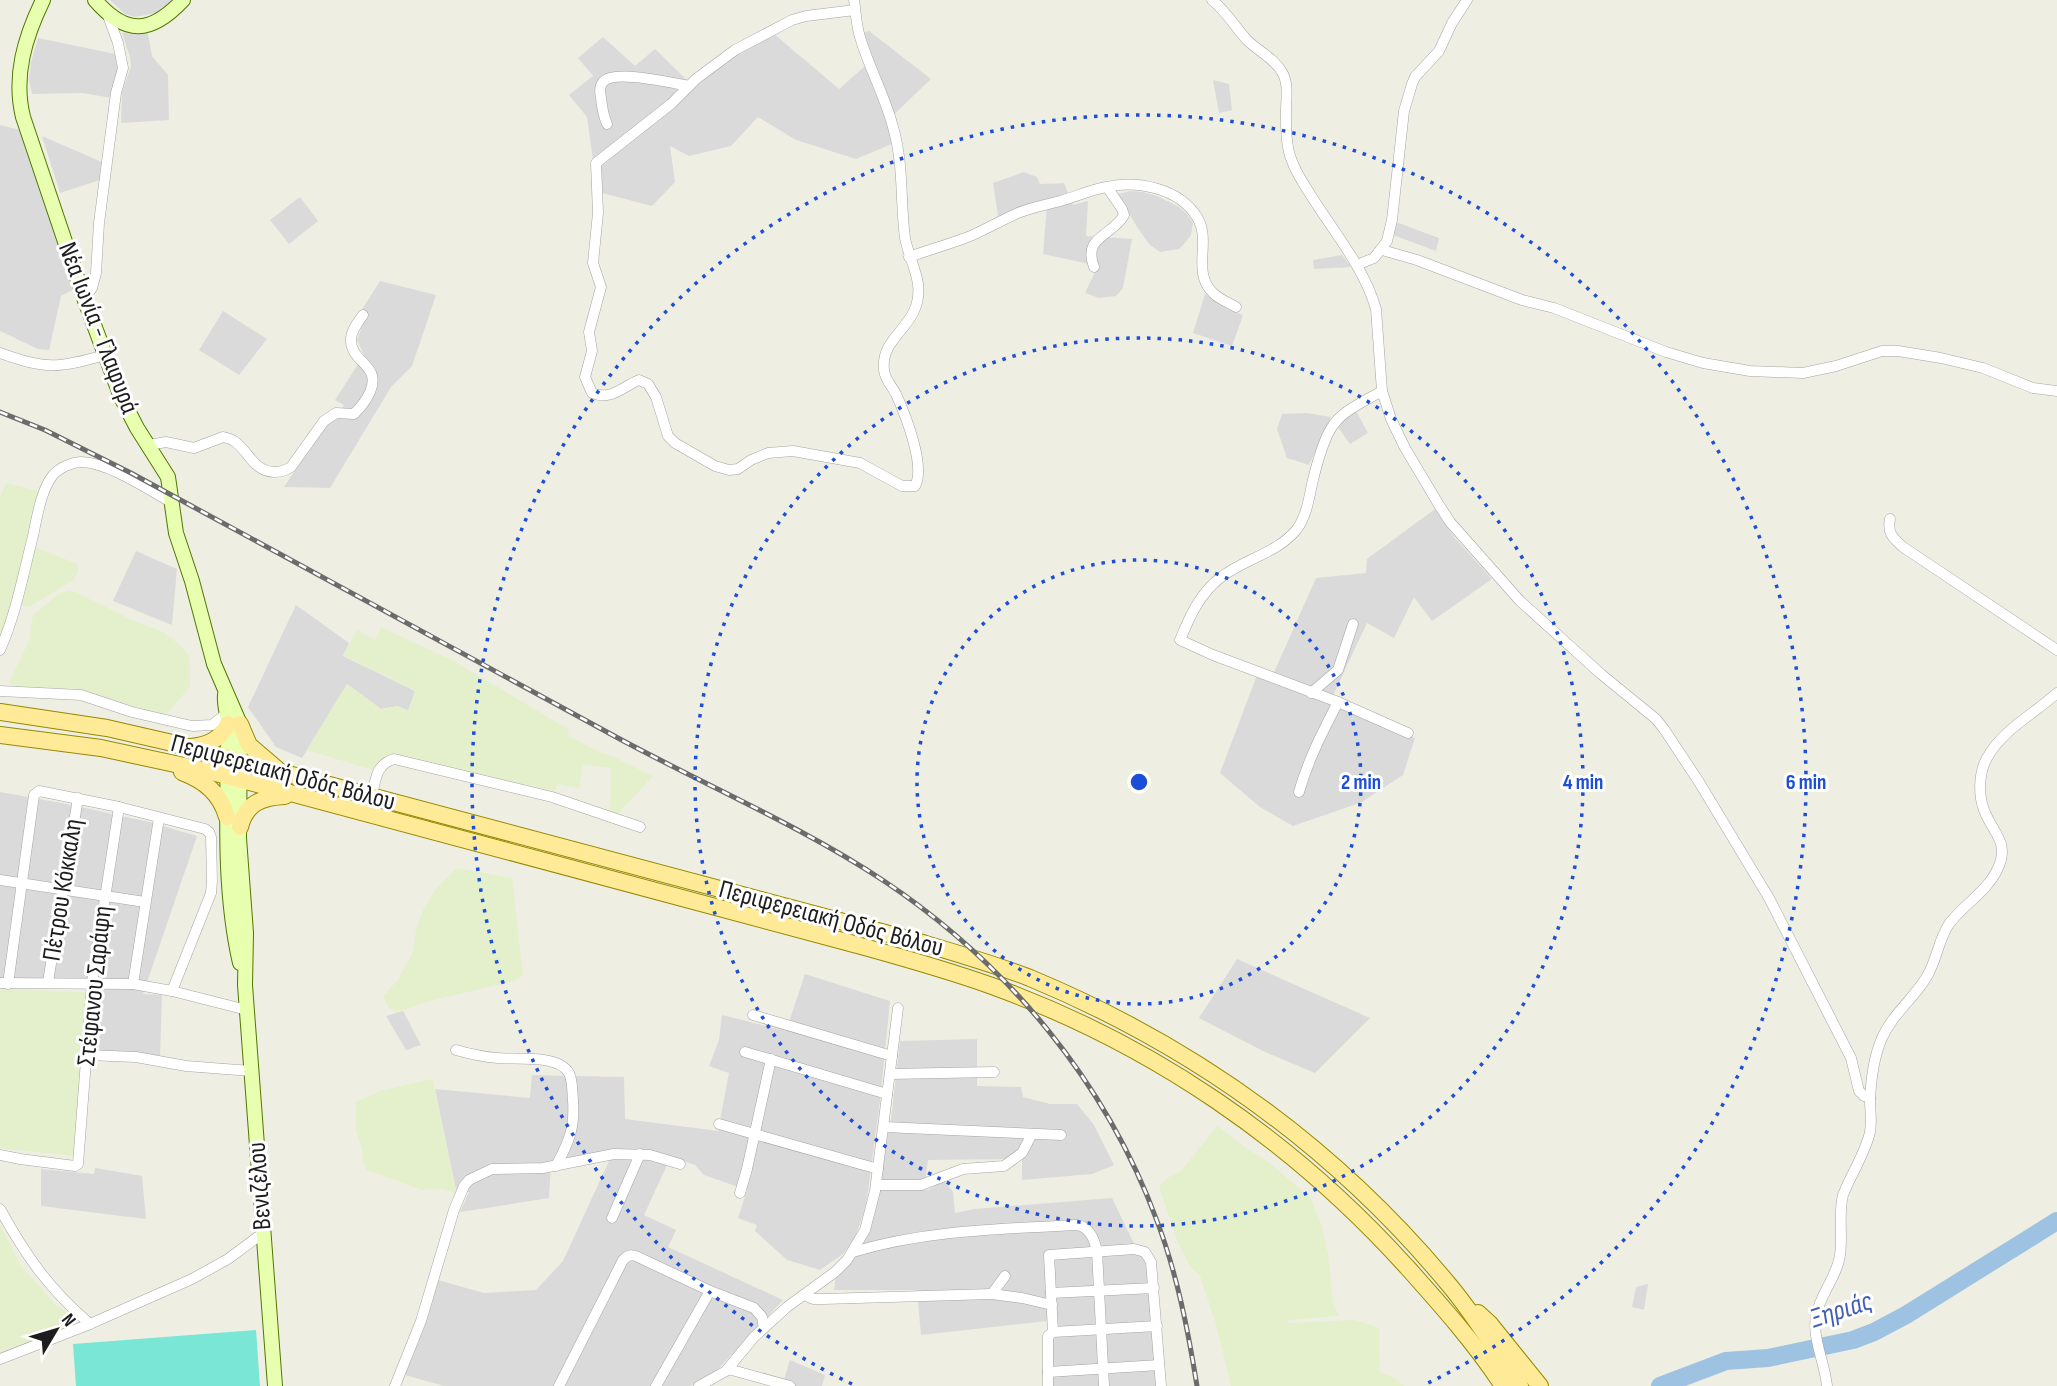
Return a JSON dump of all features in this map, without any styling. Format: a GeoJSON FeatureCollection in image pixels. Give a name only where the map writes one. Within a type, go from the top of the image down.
{"type":"FeatureCollection","features":[{"type":"Feature","properties":{"kind":"main road","name":"Νέα Ιωνία - Γλαφυρά"},"geometry":{"type":"LineString","coordinates":[[43,0],[22,59],[19,76],[20,104],[105,355],[127,409],[168,477],[178,539],[214,664],[235,709],[232,721],[234,778]]}},
{"type":"Feature","properties":{"kind":"main road"},"geometry":{"type":"LineString","coordinates":[[95,0],[120,23],[136,26],[162,18],[183,0]]}},
{"type":"Feature","properties":{"kind":"main road","name":"Περιφερειακή Οδός Βόλου"},"geometry":{"type":"LineString","coordinates":[[0,712],[107,729],[186,747],[919,942],[1029,978],[1084,1003],[1213,1072],[1263,1107],[1311,1146],[1396,1224],[1452,1288],[1520,1386]]}},
{"type":"Feature","properties":{"kind":"main road"},"geometry":{"type":"LineString","coordinates":[[186,747],[213,742],[232,721],[254,750],[285,774]]}},
{"type":"Feature","properties":{"kind":"main road","name":"Περιφερειακή Οδός Βόλου"},"geometry":{"type":"LineString","coordinates":[[0,735],[101,748],[234,778],[862,946],[981,982],[1049,1009],[1145,1056],[1210,1095],[1249,1123],[1344,1202],[1399,1259],[1471,1341],[1503,1386]]}},
{"type":"Feature","properties":{"kind":"main road"},"geometry":{"type":"LineString","coordinates":[[151,758],[192,775],[210,787],[233,822],[254,803],[265,798],[294,795]]}},
{"type":"Feature","properties":{"kind":"main road","name":"Βενιζέλου"},"geometry":{"type":"LineString","coordinates":[[234,778],[233,822],[240,855],[246,933],[245,985],[275,1386]]}},
{"type":"Feature","properties":{"kind":"main road"},"geometry":{"type":"LineString","coordinates":[[1452,1288],[1490,1324],[1540,1386]]}},
{"type":"Feature","properties":{"kind":"main road"},"geometry":{"type":"LineString","coordinates":[[1439,1304],[1491,1386]]}},
{"type":"Feature","properties":{"kind":"street"},"geometry":{"type":"LineString","coordinates":[[1212,0],[1227,12],[1233,24],[1249,42],[1274,62],[1284,74],[1291,160],[1357,265],[1376,309],[1382,391],[1391,419],[1405,447],[1450,522],[1520,601],[1656,719],[1673,741],[1769,898],[1851,1058],[1860,1091],[1870,1098]]}},
{"type":"Feature","properties":{"kind":"street"},"geometry":{"type":"LineString","coordinates":[[1357,265],[1374,258],[1387,241],[1408,93],[1415,77],[1439,51],[1467,0]]}},
{"type":"Feature","properties":{"kind":"street"},"geometry":{"type":"LineString","coordinates":[[855,5],[858,33],[894,130],[901,163],[905,238],[918,286],[915,311],[908,324],[889,346],[884,368],[915,446],[918,479],[915,486],[902,486],[860,463],[793,451],[768,453],[738,469],[723,469],[675,443],[668,436],[653,389],[644,381],[633,382],[603,396],[592,393],[586,382],[585,372],[592,351],[589,332],[601,287],[593,263],[598,213],[596,163],[735,50],[792,20],[855,5]]}},
{"type":"Feature","properties":{"kind":"street"},"geometry":{"type":"LineString","coordinates":[[84,298],[92,288],[96,273],[99,223],[116,93],[124,68],[106,12]]}},
{"type":"Feature","properties":{"kind":"street"},"geometry":{"type":"LineString","coordinates":[[607,124],[603,116],[600,92],[601,85],[609,78],[622,76],[689,86]]}},
{"type":"Feature","properties":{"kind":"street"},"geometry":{"type":"LineString","coordinates":[[909,257],[973,234],[1020,212],[1107,187],[1147,186],[1171,195],[1190,208],[1201,225],[1203,279],[1212,292],[1236,307]]}},
{"type":"Feature","properties":{"kind":"street"},"geometry":{"type":"LineString","coordinates":[[1094,267],[1091,258],[1095,242],[1124,215],[1107,187]]}},
{"type":"Feature","properties":{"kind":"street"},"geometry":{"type":"LineString","coordinates":[[1382,250],[1522,300],[1554,308],[1666,352],[1703,363],[1750,371],[1803,373],[1836,366],[1882,351],[1898,351],[1941,358],[1983,369],[2033,388],[2057,391]]}},
{"type":"Feature","properties":{"kind":"street"},"geometry":{"type":"LineString","coordinates":[[149,445],[166,442],[194,448],[223,437],[236,443],[261,469],[285,471],[291,467],[324,421],[336,414],[354,414],[366,400],[373,385],[373,375],[354,351],[351,341],[353,330],[363,315]]}},
{"type":"Feature","properties":{"kind":"street"},"geometry":{"type":"LineString","coordinates":[[0,353],[39,366],[69,364],[105,355]]}},
{"type":"Feature","properties":{"kind":"street"},"geometry":{"type":"LineString","coordinates":[[1382,391],[1349,411],[1331,427],[1316,467],[1306,510],[1296,530],[1277,546],[1226,573],[1212,585],[1189,619],[1180,640],[1338,702],[1408,733]]}},
{"type":"Feature","properties":{"kind":"street"},"geometry":{"type":"LineString","coordinates":[[0,650],[11,625],[40,508],[56,472],[77,463],[93,464],[115,471],[171,502]]}},
{"type":"Feature","properties":{"kind":"street"},"geometry":{"type":"LineString","coordinates":[[1890,519],[1890,533],[1903,547],[2057,650]]}},
{"type":"Feature","properties":{"kind":"street"},"geometry":{"type":"LineString","coordinates":[[1311,693],[1338,670],[1353,624]]}},
{"type":"Feature","properties":{"kind":"street"},"geometry":{"type":"LineString","coordinates":[[0,691],[82,695],[132,712],[192,726],[232,721]]}},
{"type":"Feature","properties":{"kind":"street"},"geometry":{"type":"LineString","coordinates":[[1827,1386],[1815,1326],[1818,1307],[1839,1263],[1841,1204],[1871,1129],[1870,1098],[1874,1065],[1883,1036],[1934,965],[1949,925],[1985,886],[1999,866],[2001,842],[1983,809],[1980,792],[1983,765],[2003,738],[2057,693]]}},
{"type":"Feature","properties":{"kind":"street"},"geometry":{"type":"LineString","coordinates":[[1299,792],[1311,756],[1338,702]]}},
{"type":"Feature","properties":{"kind":"street"},"geometry":{"type":"LineString","coordinates":[[372,797],[379,769],[385,762],[394,760],[552,797],[640,827]]}},
{"type":"Feature","properties":{"kind":"street"},"geometry":{"type":"LineString","coordinates":[[172,991],[211,893],[209,832],[119,807],[39,791],[34,795],[4,984],[133,984],[247,1010]]}},
{"type":"Feature","properties":{"kind":"street","name":"Πέτρου Κόκκαλη"},"geometry":{"type":"LineString","coordinates":[[48,982],[78,798]]}},
{"type":"Feature","properties":{"kind":"street","name":"Στέφανου Σαράφη"},"geometry":{"type":"LineString","coordinates":[[0,1154],[20,1159],[78,1165],[92,983],[119,807]]}},
{"type":"Feature","properties":{"kind":"street"},"geometry":{"type":"LineString","coordinates":[[133,984],[159,818]]}},
{"type":"Feature","properties":{"kind":"street"},"geometry":{"type":"LineString","coordinates":[[0,880],[145,902]]}},
{"type":"Feature","properties":{"kind":"street"},"geometry":{"type":"LineString","coordinates":[[699,1386],[728,1369],[764,1328],[787,1307],[835,1272],[853,1252],[868,1221],[876,1185],[898,1008]]}},
{"type":"Feature","properties":{"kind":"street"},"geometry":{"type":"LineString","coordinates":[[753,1015],[892,1056]]}},
{"type":"Feature","properties":{"kind":"street"},"geometry":{"type":"LineString","coordinates":[[456,1051],[483,1057],[543,1060],[567,1070],[571,1078],[574,1117],[569,1143],[556,1166]]}},
{"type":"Feature","properties":{"kind":"street"},"geometry":{"type":"LineString","coordinates":[[745,1052],[887,1094]]}},
{"type":"Feature","properties":{"kind":"street"},"geometry":{"type":"LineString","coordinates":[[87,1055],[136,1057],[186,1066],[251,1071]]}},
{"type":"Feature","properties":{"kind":"street"},"geometry":{"type":"LineString","coordinates":[[740,1193],[771,1059]]}},
{"type":"Feature","properties":{"kind":"street"},"geometry":{"type":"LineString","coordinates":[[890,1074],[995,1072]]}},
{"type":"Feature","properties":{"kind":"street"},"geometry":{"type":"LineString","coordinates":[[719,1124],[878,1169]]}},
{"type":"Feature","properties":{"kind":"street"},"geometry":{"type":"LineString","coordinates":[[884,1127],[1061,1135]]}},
{"type":"Feature","properties":{"kind":"street"},"geometry":{"type":"LineString","coordinates":[[876,1185],[921,1185],[963,1169],[1001,1167],[1020,1156],[1032,1134]]}},
{"type":"Feature","properties":{"kind":"street"},"geometry":{"type":"LineString","coordinates":[[612,1218],[640,1154]]}},
{"type":"Feature","properties":{"kind":"street"},"geometry":{"type":"LineString","coordinates":[[395,1386],[421,1321],[451,1219],[464,1186],[474,1177],[492,1168],[542,1168],[605,1155],[640,1154],[680,1164]]}},
{"type":"Feature","properties":{"kind":"street"},"geometry":{"type":"LineString","coordinates":[[0,1209],[40,1274],[67,1305],[90,1324]]}},
{"type":"Feature","properties":{"kind":"street"},"geometry":{"type":"LineString","coordinates":[[853,1252],[882,1243],[953,1232],[1083,1226],[1090,1233],[1097,1251],[1104,1386]]}},
{"type":"Feature","properties":{"kind":"street"},"geometry":{"type":"LineString","coordinates":[[0,1359],[90,1324],[206,1272],[264,1233]]}},
{"type":"Feature","properties":{"kind":"street"},"geometry":{"type":"LineString","coordinates":[[1053,1332],[1049,1255],[1134,1249],[1145,1252],[1152,1262],[1161,1386]]}},
{"type":"Feature","properties":{"kind":"street"},"geometry":{"type":"LineString","coordinates":[[559,1386],[628,1256],[638,1257],[757,1310],[762,1317],[764,1328]]}},
{"type":"Feature","properties":{"kind":"street"},"geometry":{"type":"LineString","coordinates":[[992,1294],[1005,1276]]}},
{"type":"Feature","properties":{"kind":"street"},"geometry":{"type":"LineString","coordinates":[[1051,1293],[1154,1288]]}},
{"type":"Feature","properties":{"kind":"street"},"geometry":{"type":"LineString","coordinates":[[656,1386],[710,1291]]}},
{"type":"Feature","properties":{"kind":"street"},"geometry":{"type":"LineString","coordinates":[[804,1295],[823,1299],[992,1294],[1052,1305]]}},
{"type":"Feature","properties":{"kind":"street"},"geometry":{"type":"LineString","coordinates":[[1048,1386],[1048,1336],[1053,1332],[1157,1326]]}},
{"type":"Feature","properties":{"kind":"street"},"geometry":{"type":"LineString","coordinates":[[1048,1372],[1159,1366]]}},
{"type":"Feature","properties":{"kind":"street"},"geometry":{"type":"LineString","coordinates":[[728,1369],[790,1386]]}},
{"type":"Feature","properties":{"kind":"shaded area"},"geometry":{"type":"Polygon","coordinates":[[[110,0],[176,0],[161,12],[135,17],[125,14],[110,0]]]}},
{"type":"Feature","properties":{"kind":"shaded area"},"geometry":{"type":"Polygon","coordinates":[[[147,29],[152,56],[168,75],[169,120],[121,123],[122,93],[131,66],[122,33],[147,29]]]}},
{"type":"Feature","properties":{"kind":"shaded area"},"geometry":{"type":"Polygon","coordinates":[[[869,31],[931,79],[886,122],[894,143],[856,159],[796,140],[758,117],[731,146],[689,156],[670,146],[675,182],[652,206],[602,193],[593,160],[587,117],[569,95],[593,76],[578,58],[603,37],[635,66],[655,49],[695,88],[726,59],[774,34],[839,89],[873,59],[863,33],[869,31]]]}},
{"type":"Feature","properties":{"kind":"shaded area"},"geometry":{"type":"Polygon","coordinates":[[[38,38],[120,55],[121,69],[112,98],[82,93],[32,94],[29,80],[38,38]]]}},
{"type":"Feature","properties":{"kind":"shaded area"},"geometry":{"type":"Polygon","coordinates":[[[1213,80],[1229,84],[1232,110],[1219,113],[1213,80]]]}},
{"type":"Feature","properties":{"kind":"shaded area"},"geometry":{"type":"Polygon","coordinates":[[[0,125],[25,131],[76,288],[61,296],[49,350],[38,349],[0,331],[0,125]]]}},
{"type":"Feature","properties":{"kind":"shaded area"},"geometry":{"type":"Polygon","coordinates":[[[42,136],[104,163],[100,180],[60,193],[42,136]]]}},
{"type":"Feature","properties":{"kind":"shaded area"},"geometry":{"type":"Polygon","coordinates":[[[1024,172],[1037,177],[1040,184],[1064,183],[1073,205],[1088,201],[1086,236],[1132,239],[1123,288],[1116,296],[1099,298],[1085,293],[1098,266],[1043,254],[1047,205],[999,222],[993,183],[1024,172]]]}},
{"type":"Feature","properties":{"kind":"shaded area"},"geometry":{"type":"Polygon","coordinates":[[[1130,191],[1157,196],[1187,214],[1193,223],[1191,235],[1179,249],[1160,252],[1150,245],[1118,194],[1130,191]]]}},
{"type":"Feature","properties":{"kind":"shaded area"},"geometry":{"type":"Polygon","coordinates":[[[300,197],[318,221],[289,244],[270,220],[300,197]]]}},
{"type":"Feature","properties":{"kind":"shaded area"},"geometry":{"type":"Polygon","coordinates":[[[1396,222],[1439,238],[1436,251],[1393,235],[1396,222]]]}},
{"type":"Feature","properties":{"kind":"shaded area"},"geometry":{"type":"Polygon","coordinates":[[[1342,255],[1351,267],[1314,269],[1313,260],[1342,255]]]}},
{"type":"Feature","properties":{"kind":"shaded area"},"geometry":{"type":"Polygon","coordinates":[[[380,281],[436,295],[412,366],[391,387],[330,488],[284,487],[326,423],[344,405],[335,400],[364,355],[357,340],[366,316],[361,311],[380,281]]]}},
{"type":"Feature","properties":{"kind":"shaded area"},"geometry":{"type":"Polygon","coordinates":[[[1205,294],[1227,309],[1243,315],[1232,346],[1193,333],[1205,294]]]}},
{"type":"Feature","properties":{"kind":"shaded area"},"geometry":{"type":"Polygon","coordinates":[[[223,311],[267,339],[239,375],[199,350],[223,311]]]}},
{"type":"Feature","properties":{"kind":"shaded area"},"geometry":{"type":"Polygon","coordinates":[[[1356,411],[1368,433],[1350,444],[1336,424],[1356,411]]]}},
{"type":"Feature","properties":{"kind":"shaded area"},"geometry":{"type":"Polygon","coordinates":[[[1307,413],[1331,417],[1309,465],[1287,458],[1277,429],[1282,414],[1307,413]]]}},
{"type":"Feature","properties":{"kind":"shaded area"},"geometry":{"type":"Polygon","coordinates":[[[1435,509],[1454,537],[1492,579],[1432,621],[1414,597],[1394,638],[1367,623],[1329,704],[1415,738],[1403,775],[1362,802],[1293,826],[1260,807],[1220,773],[1257,675],[1271,679],[1316,578],[1366,573],[1367,559],[1435,509]]]}},
{"type":"Feature","properties":{"kind":"shaded area"},"geometry":{"type":"Polygon","coordinates":[[[136,551],[177,569],[172,625],[113,601],[136,551]]]}},
{"type":"Feature","properties":{"kind":"shaded area"},"geometry":{"type":"Polygon","coordinates":[[[296,605],[349,643],[343,656],[415,691],[408,711],[398,706],[381,709],[347,684],[302,758],[276,747],[248,707],[296,605]]]}},
{"type":"Feature","properties":{"kind":"shaded area"},"geometry":{"type":"Polygon","coordinates":[[[0,792],[149,822],[197,836],[143,994],[162,995],[160,1059],[94,1054],[99,982],[0,981],[0,792]]]}},
{"type":"Feature","properties":{"kind":"shaded area"},"geometry":{"type":"Polygon","coordinates":[[[1237,959],[1370,1018],[1315,1073],[1265,1052],[1199,1018],[1237,959]]]}},
{"type":"Feature","properties":{"kind":"shaded area"},"geometry":{"type":"Polygon","coordinates":[[[805,974],[890,1001],[866,1206],[855,1238],[843,1254],[820,1270],[787,1260],[755,1231],[757,1225],[738,1218],[747,1190],[704,1175],[695,1165],[661,1154],[551,1164],[549,1198],[460,1212],[469,1192],[456,1190],[435,1089],[530,1098],[532,1075],[624,1077],[625,1119],[718,1131],[729,1073],[709,1066],[719,1040],[722,1015],[786,1031],[805,974]]]}},
{"type":"Feature","properties":{"kind":"shaded area"},"geometry":{"type":"Polygon","coordinates":[[[403,1011],[421,1045],[406,1050],[386,1016],[403,1011]]]}},
{"type":"Feature","properties":{"kind":"shaded area"},"geometry":{"type":"Polygon","coordinates":[[[977,1039],[977,1086],[1021,1087],[1023,1097],[1050,1104],[1077,1104],[1094,1125],[1114,1165],[1092,1174],[1022,1180],[1022,1159],[928,1160],[924,1190],[943,1180],[953,1192],[955,1213],[974,1209],[1112,1198],[1138,1252],[1148,1262],[1158,1386],[1052,1386],[1056,1320],[921,1335],[917,1290],[834,1290],[836,1275],[849,1263],[882,1165],[891,1120],[900,1041],[977,1039]]]}},
{"type":"Feature","properties":{"kind":"shaded area"},"geometry":{"type":"Polygon","coordinates":[[[643,1159],[667,1165],[644,1215],[676,1230],[668,1247],[783,1300],[723,1364],[712,1375],[690,1386],[444,1386],[405,1375],[425,1326],[438,1280],[484,1293],[536,1290],[563,1261],[609,1161],[643,1159]]]}},
{"type":"Feature","properties":{"kind":"shaded area"},"geometry":{"type":"Polygon","coordinates":[[[95,1168],[142,1176],[146,1219],[41,1206],[41,1169],[94,1174],[95,1168]]]}},
{"type":"Feature","properties":{"kind":"shaded area"},"geometry":{"type":"Polygon","coordinates":[[[1648,1284],[1644,1310],[1632,1307],[1636,1287],[1648,1284]]]}},
{"type":"Feature","properties":{"kind":"shaded area"},"geometry":{"type":"Polygon","coordinates":[[[256,1330],[260,1386],[76,1386],[73,1344],[256,1330]]]}},
{"type":"Feature","properties":{"kind":"shaded area"},"geometry":{"type":"Polygon","coordinates":[[[790,1360],[825,1375],[822,1386],[782,1386],[790,1360]]]}},
{"type":"Feature","properties":{"kind":"green space"},"geometry":{"type":"Polygon","coordinates":[[[6,483],[39,491],[14,600],[0,642],[0,497],[6,483]]]}},
{"type":"Feature","properties":{"kind":"green space"},"geometry":{"type":"Polygon","coordinates":[[[34,547],[78,564],[78,572],[74,579],[29,607],[21,605],[34,547]]]}},
{"type":"Feature","properties":{"kind":"green space"},"geometry":{"type":"Polygon","coordinates":[[[68,591],[163,632],[188,654],[190,686],[169,712],[163,714],[149,711],[85,691],[20,687],[9,682],[29,641],[33,615],[60,593],[68,591]]]}},
{"type":"Feature","properties":{"kind":"green space"},"geometry":{"type":"Polygon","coordinates":[[[381,627],[452,660],[568,729],[569,736],[653,776],[618,814],[610,812],[611,768],[583,765],[579,788],[558,784],[555,791],[396,759],[381,760],[372,770],[307,750],[347,684],[381,709],[398,706],[409,711],[415,690],[343,655],[357,630],[375,640],[381,627]]]}},
{"type":"Feature","properties":{"kind":"green space"},"geometry":{"type":"Polygon","coordinates":[[[457,868],[512,878],[523,975],[514,981],[429,1001],[397,1012],[389,1008],[383,996],[397,981],[413,952],[416,929],[424,908],[437,887],[457,868]]]}},
{"type":"Feature","properties":{"kind":"green space"},"geometry":{"type":"Polygon","coordinates":[[[0,989],[86,992],[73,1156],[0,1148],[0,989]]]}},
{"type":"Feature","properties":{"kind":"green space"},"geometry":{"type":"Polygon","coordinates":[[[432,1079],[455,1193],[442,1189],[423,1190],[367,1170],[356,1130],[356,1102],[383,1090],[432,1079]]]}},
{"type":"Feature","properties":{"kind":"green space"},"geometry":{"type":"Polygon","coordinates":[[[1217,1126],[1267,1161],[1310,1197],[1322,1226],[1333,1302],[1339,1316],[1288,1320],[1288,1323],[1354,1320],[1379,1328],[1380,1372],[1405,1386],[1231,1386],[1216,1324],[1200,1276],[1189,1265],[1177,1240],[1159,1186],[1181,1171],[1217,1126]]]}},
{"type":"Feature","properties":{"kind":"green space"},"geometry":{"type":"Polygon","coordinates":[[[0,1224],[20,1265],[74,1322],[72,1326],[50,1336],[0,1352],[0,1224]]]}},
{"type":"Feature","properties":{"kind":"waterway","name":"Ξηριάς"},"geometry":{"type":"LineString","coordinates":[[1660,1386],[1726,1361],[1768,1358],[1853,1340],[1874,1332],[2057,1221]]}},
{"type":"Feature","properties":{"kind":"railway"},"geometry":{"type":"LineString","coordinates":[[0,412],[45,430],[131,473],[618,738],[820,842],[884,881],[929,913],[1011,988],[1048,1030],[1081,1074],[1110,1121],[1136,1170],[1164,1241],[1181,1302],[1197,1386]]}}]}
